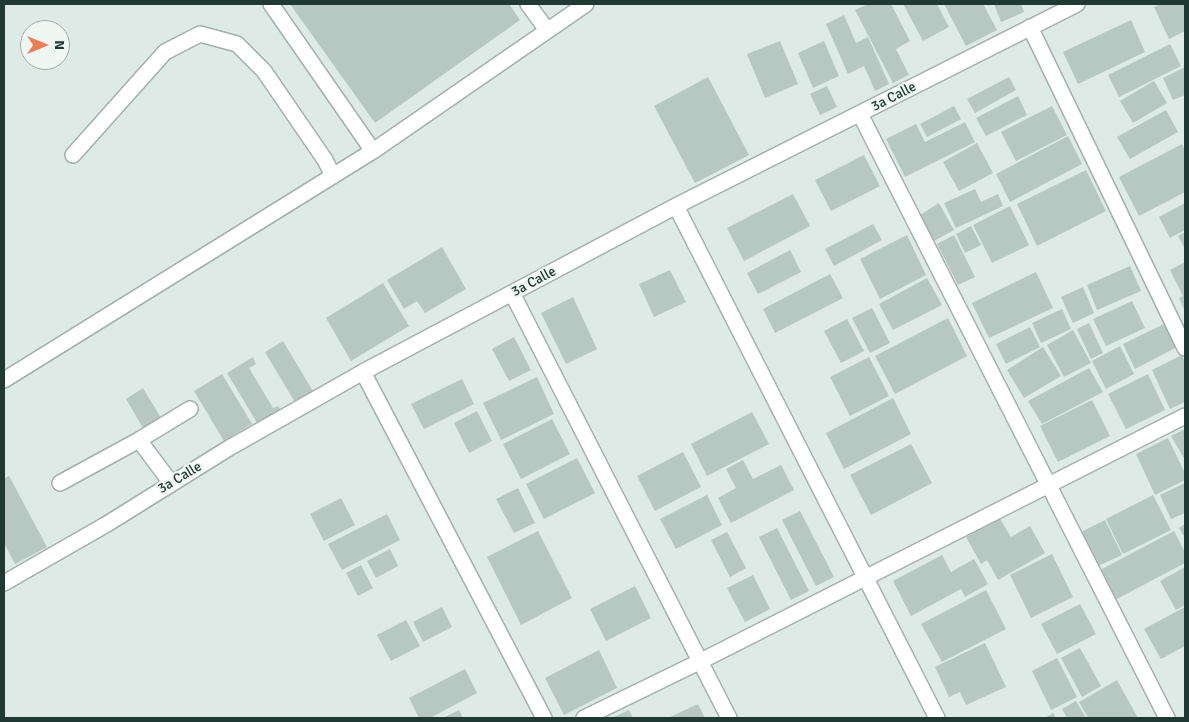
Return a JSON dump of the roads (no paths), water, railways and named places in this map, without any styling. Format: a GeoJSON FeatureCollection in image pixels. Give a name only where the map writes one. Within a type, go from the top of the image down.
{"type":"FeatureCollection","features":[{"type":"Feature","properties":{"kind":"street"},"geometry":{"type":"LineString","coordinates":[[271,4],[373,151]]}},
{"type":"Feature","properties":{"kind":"street"},"geometry":{"type":"LineString","coordinates":[[528,4],[547,30]]}},
{"type":"Feature","properties":{"kind":"street"},"geometry":{"type":"LineString","coordinates":[[6,374],[373,151],[586,4]]}},
{"type":"Feature","properties":{"kind":"street","name":"3a Calle"},"geometry":{"type":"LineString","coordinates":[[4,583],[107,524],[171,483],[363,372],[676,206],[1077,4]]}},
{"type":"Feature","properties":{"kind":"street"},"geometry":{"type":"LineString","coordinates":[[1030,27],[1185,348]]}},
{"type":"Feature","properties":{"kind":"street"},"geometry":{"type":"LineString","coordinates":[[73,154],[165,52],[200,34],[237,44],[264,71],[325,160],[333,176]]}},
{"type":"Feature","properties":{"kind":"street"},"geometry":{"type":"LineString","coordinates":[[860,114],[1167,718]]}},
{"type":"Feature","properties":{"kind":"street"},"geometry":{"type":"LineString","coordinates":[[676,206],[937,718]]}},
{"type":"Feature","properties":{"kind":"street"},"geometry":{"type":"LineString","coordinates":[[512,293],[729,718]]}},
{"type":"Feature","properties":{"kind":"street"},"geometry":{"type":"LineString","coordinates":[[363,372],[544,718]]}},
{"type":"Feature","properties":{"kind":"street"},"geometry":{"type":"LineString","coordinates":[[60,483],[139,440],[190,409]]}},
{"type":"Feature","properties":{"kind":"street"},"geometry":{"type":"LineString","coordinates":[[584,718],[699,662],[1185,416]]}},
{"type":"Feature","properties":{"kind":"street"},"geometry":{"type":"LineString","coordinates":[[139,440],[171,483]]}}]}
